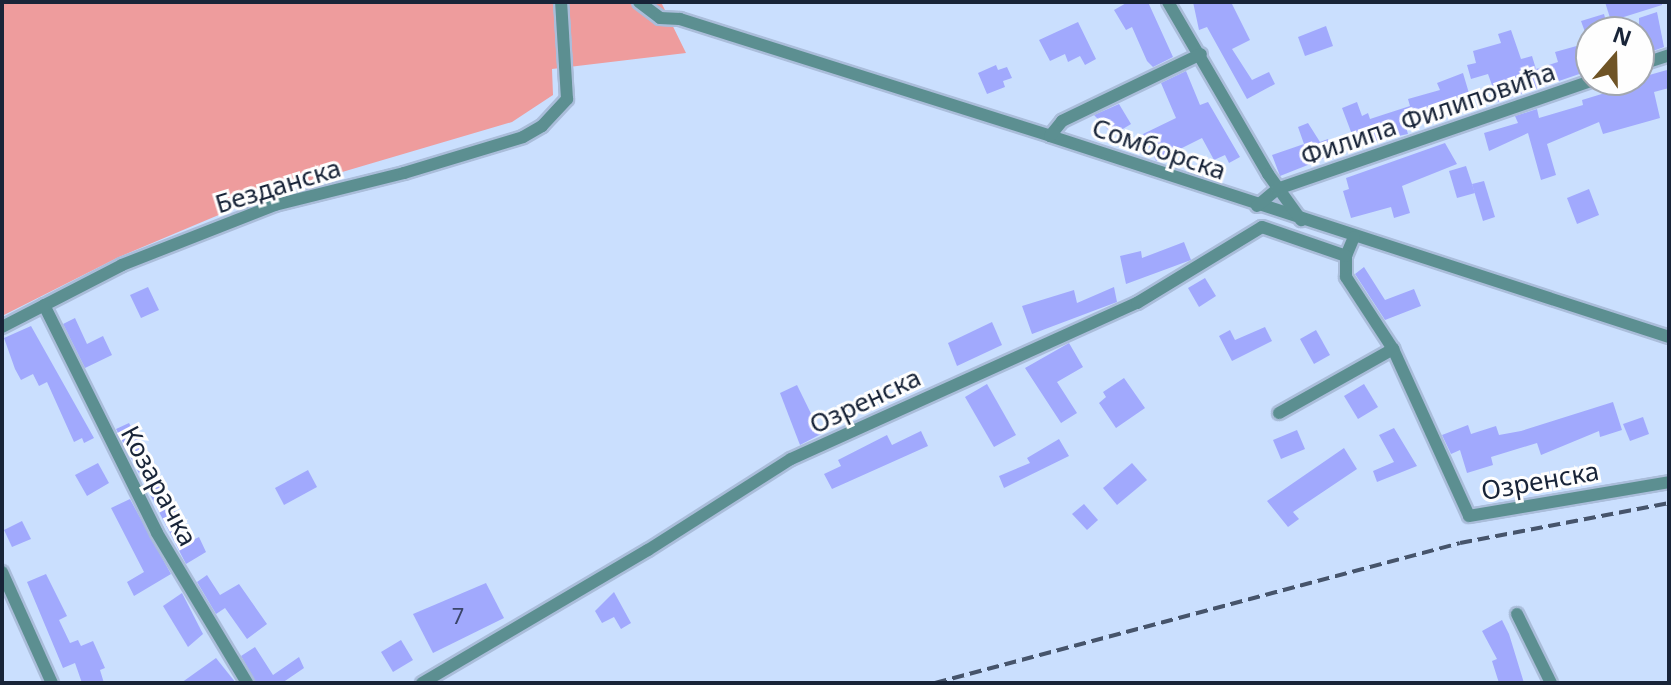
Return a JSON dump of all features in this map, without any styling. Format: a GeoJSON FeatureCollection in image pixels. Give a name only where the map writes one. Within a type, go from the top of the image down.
{"type":"FeatureCollection","features":[{"type":"Feature","properties":{"kind":"street","name":"Безданска"},"geometry":{"type":"LineString","coordinates":[[2,327],[122,265],[275,205],[523,137],[542,126],[567,99],[561,2]]}},
{"type":"Feature","properties":{"kind":"street","name":"Сомборска"},"geometry":{"type":"LineString","coordinates":[[639,2],[660,18],[680,19],[1669,337]]}},
{"type":"Feature","properties":{"kind":"street"},"geometry":{"type":"LineString","coordinates":[[1168,2],[1277,189],[1301,220]]}},
{"type":"Feature","properties":{"kind":"street"},"geometry":{"type":"LineString","coordinates":[[1050,136],[1062,121],[1201,54]]}},
{"type":"Feature","properties":{"kind":"street","name":"Филипа Филиповића"},"geometry":{"type":"LineString","coordinates":[[1277,189],[1575,86]]}},
{"type":"Feature","properties":{"kind":"street"},"geometry":{"type":"LineString","coordinates":[[1257,206],[1277,189]]}},
{"type":"Feature","properties":{"kind":"street","name":"Озренска"},"geometry":{"type":"LineString","coordinates":[[422,683],[648,550],[791,459],[1137,303],[1262,227],[1346,256],[1346,277],[1393,349],[1469,516],[1669,482]]}},
{"type":"Feature","properties":{"kind":"street"},"geometry":{"type":"LineString","coordinates":[[1346,256],[1354,237]]}},
{"type":"Feature","properties":{"kind":"street","name":"Козарачка"},"geometry":{"type":"LineString","coordinates":[[44,305],[157,533],[247,683]]}},
{"type":"Feature","properties":{"kind":"street"},"geometry":{"type":"LineString","coordinates":[[1279,413],[1393,349]]}},
{"type":"Feature","properties":{"kind":"street"},"geometry":{"type":"LineString","coordinates":[[2,572],[52,683]]}},
{"type":"Feature","properties":{"kind":"street"},"geometry":{"type":"LineString","coordinates":[[1517,614],[1551,683]]}},
{"type":"Feature","properties":{"kind":"shaded area"},"geometry":{"type":"Polygon","coordinates":[[[2,2],[661,2],[686,53],[552,69],[553,95],[512,122],[271,193],[119,257],[2,316],[2,2]]]}},
{"type":"Feature","properties":{"kind":"building"},"geometry":{"type":"Polygon","coordinates":[[[1128,2],[1148,2],[1173,57],[1153,67],[1147,61],[1132,27],[1126,30],[1114,10],[1128,2]]]}},
{"type":"Feature","properties":{"kind":"building"},"geometry":{"type":"Polygon","coordinates":[[[1193,2],[1231,2],[1250,40],[1232,49],[1252,80],[1269,72],[1275,84],[1247,99],[1207,27],[1199,30],[1193,2]]]}},
{"type":"Feature","properties":{"kind":"building"},"geometry":{"type":"Polygon","coordinates":[[[1605,2],[1662,2],[1662,5],[1627,16],[1609,16],[1605,2]]]}},
{"type":"Feature","properties":{"kind":"building"},"geometry":{"type":"Polygon","coordinates":[[[1657,12],[1664,47],[1655,50],[1655,16],[1645,16],[1657,12]]]}},
{"type":"Feature","properties":{"kind":"building"},"geometry":{"type":"Polygon","coordinates":[[[1078,22],[1096,59],[1085,65],[1080,56],[1068,62],[1065,54],[1050,61],[1039,40],[1078,22]]]}},
{"type":"Feature","properties":{"kind":"building"},"geometry":{"type":"Polygon","coordinates":[[[1326,26],[1333,46],[1305,56],[1298,37],[1326,26]]]}},
{"type":"Feature","properties":{"kind":"building"},"geometry":{"type":"Polygon","coordinates":[[[1511,30],[1521,59],[1532,56],[1536,69],[1558,62],[1555,52],[1575,46],[1575,76],[1498,102],[1488,74],[1471,79],[1467,65],[1476,63],[1473,51],[1501,43],[1498,34],[1511,30]]]}},
{"type":"Feature","properties":{"kind":"building"},"geometry":{"type":"Polygon","coordinates":[[[996,65],[998,70],[1007,67],[1012,78],[1003,81],[1005,87],[987,94],[978,73],[996,65]]]}},
{"type":"Feature","properties":{"kind":"building"},"geometry":{"type":"Polygon","coordinates":[[[1667,70],[1669,88],[1655,92],[1655,73],[1667,70]]]}},
{"type":"Feature","properties":{"kind":"building"},"geometry":{"type":"Polygon","coordinates":[[[1186,71],[1200,105],[1208,102],[1240,157],[1229,163],[1225,155],[1214,160],[1202,138],[1156,161],[1143,134],[1176,118],[1161,83],[1186,71]]]}},
{"type":"Feature","properties":{"kind":"building"},"geometry":{"type":"Polygon","coordinates":[[[1463,73],[1471,100],[1406,127],[1408,134],[1356,145],[1342,108],[1357,102],[1362,116],[1368,113],[1370,119],[1410,106],[1408,99],[1440,90],[1437,83],[1463,73]]]}},
{"type":"Feature","properties":{"kind":"building"},"geometry":{"type":"Polygon","coordinates":[[[1595,96],[1655,96],[1660,118],[1603,134],[1599,122],[1547,144],[1556,175],[1541,180],[1528,133],[1489,151],[1484,133],[1518,123],[1515,116],[1537,109],[1539,118],[1583,105],[1582,100],[1595,96]]]}},
{"type":"Feature","properties":{"kind":"building"},"geometry":{"type":"Polygon","coordinates":[[[1119,104],[1131,124],[1113,135],[1094,115],[1119,104]]]}},
{"type":"Feature","properties":{"kind":"building"},"geometry":{"type":"Polygon","coordinates":[[[1308,123],[1320,142],[1328,139],[1333,155],[1280,176],[1272,155],[1304,144],[1298,127],[1308,123]]]}},
{"type":"Feature","properties":{"kind":"building"},"geometry":{"type":"Polygon","coordinates":[[[1445,143],[1457,164],[1402,186],[1410,213],[1394,218],[1391,207],[1351,218],[1343,191],[1349,189],[1346,178],[1445,143]]]}},
{"type":"Feature","properties":{"kind":"building"},"geometry":{"type":"Polygon","coordinates":[[[1466,166],[1475,193],[1457,198],[1449,171],[1466,166]]]}},
{"type":"Feature","properties":{"kind":"building"},"geometry":{"type":"Polygon","coordinates":[[[1484,181],[1495,217],[1483,221],[1472,184],[1484,181]]]}},
{"type":"Feature","properties":{"kind":"building"},"geometry":{"type":"Polygon","coordinates":[[[1589,189],[1599,215],[1577,224],[1567,198],[1589,189]]]}},
{"type":"Feature","properties":{"kind":"building"},"geometry":{"type":"Polygon","coordinates":[[[1184,242],[1191,260],[1126,284],[1120,256],[1141,251],[1142,258],[1184,242]]]}},
{"type":"Feature","properties":{"kind":"building"},"geometry":{"type":"Polygon","coordinates":[[[1364,267],[1385,300],[1414,289],[1421,306],[1385,320],[1355,274],[1364,267]]]}},
{"type":"Feature","properties":{"kind":"building"},"geometry":{"type":"Polygon","coordinates":[[[1205,278],[1216,296],[1199,307],[1188,288],[1205,278]]]}},
{"type":"Feature","properties":{"kind":"building"},"geometry":{"type":"Polygon","coordinates":[[[148,287],[159,310],[141,318],[130,295],[148,287]]]}},
{"type":"Feature","properties":{"kind":"building"},"geometry":{"type":"Polygon","coordinates":[[[1114,287],[1117,302],[1032,334],[1022,306],[1074,290],[1077,303],[1114,287]]]}},
{"type":"Feature","properties":{"kind":"building"},"geometry":{"type":"Polygon","coordinates":[[[75,318],[87,344],[103,336],[112,355],[85,368],[63,324],[75,318]]]}},
{"type":"Feature","properties":{"kind":"building"},"geometry":{"type":"Polygon","coordinates":[[[992,322],[1002,345],[957,366],[948,343],[992,322]]]}},
{"type":"Feature","properties":{"kind":"building"},"geometry":{"type":"Polygon","coordinates":[[[31,326],[94,438],[84,443],[82,438],[74,442],[47,382],[39,386],[33,374],[21,380],[4,338],[31,326]]]}},
{"type":"Feature","properties":{"kind":"building"},"geometry":{"type":"Polygon","coordinates":[[[1265,327],[1272,341],[1232,361],[1219,336],[1230,330],[1235,340],[1265,327]]]}},
{"type":"Feature","properties":{"kind":"building"},"geometry":{"type":"Polygon","coordinates":[[[1316,330],[1330,355],[1314,364],[1300,339],[1316,330]]]}},
{"type":"Feature","properties":{"kind":"building"},"geometry":{"type":"Polygon","coordinates":[[[1069,343],[1083,367],[1057,382],[1077,413],[1061,423],[1025,368],[1069,343]]]}},
{"type":"Feature","properties":{"kind":"building"},"geometry":{"type":"Polygon","coordinates":[[[1124,378],[1145,408],[1116,428],[1099,403],[1106,397],[1103,392],[1124,378]]]}},
{"type":"Feature","properties":{"kind":"building"},"geometry":{"type":"Polygon","coordinates":[[[987,384],[1016,435],[994,447],[965,397],[987,384]]]}},
{"type":"Feature","properties":{"kind":"building"},"geometry":{"type":"Polygon","coordinates":[[[1364,384],[1378,407],[1358,419],[1344,396],[1364,384]]]}},
{"type":"Feature","properties":{"kind":"building"},"geometry":{"type":"Polygon","coordinates":[[[797,385],[821,434],[800,445],[780,393],[797,385]]]}},
{"type":"Feature","properties":{"kind":"building"},"geometry":{"type":"Polygon","coordinates":[[[1613,402],[1622,430],[1600,437],[1599,431],[1541,455],[1537,443],[1491,457],[1493,465],[1467,473],[1460,450],[1451,454],[1442,435],[1468,425],[1471,434],[1496,426],[1499,435],[1521,431],[1613,402]]]}},
{"type":"Feature","properties":{"kind":"building"},"geometry":{"type":"Polygon","coordinates":[[[1643,417],[1649,434],[1630,441],[1623,424],[1643,417]]]}},
{"type":"Feature","properties":{"kind":"building"},"geometry":{"type":"Polygon","coordinates":[[[129,423],[191,541],[199,537],[206,552],[186,564],[116,429],[129,423]]]}},
{"type":"Feature","properties":{"kind":"building"},"geometry":{"type":"Polygon","coordinates":[[[1394,428],[1417,466],[1377,482],[1373,471],[1394,462],[1379,435],[1394,428]]]}},
{"type":"Feature","properties":{"kind":"building"},"geometry":{"type":"Polygon","coordinates":[[[1297,430],[1305,449],[1281,459],[1273,440],[1297,430]]]}},
{"type":"Feature","properties":{"kind":"building"},"geometry":{"type":"Polygon","coordinates":[[[921,431],[928,446],[832,489],[824,474],[841,466],[838,460],[887,435],[892,445],[921,431]]]}},
{"type":"Feature","properties":{"kind":"building"},"geometry":{"type":"Polygon","coordinates":[[[1059,439],[1069,456],[1004,488],[999,476],[1030,463],[1027,458],[1059,439]]]}},
{"type":"Feature","properties":{"kind":"building"},"geometry":{"type":"Polygon","coordinates":[[[1344,448],[1357,469],[1293,512],[1299,519],[1288,527],[1267,501],[1344,448]]]}},
{"type":"Feature","properties":{"kind":"building"},"geometry":{"type":"Polygon","coordinates":[[[98,463],[109,483],[87,496],[75,475],[98,463]]]}},
{"type":"Feature","properties":{"kind":"building"},"geometry":{"type":"Polygon","coordinates":[[[1132,463],[1147,480],[1117,505],[1103,488],[1132,463]]]}},
{"type":"Feature","properties":{"kind":"building"},"geometry":{"type":"Polygon","coordinates":[[[308,470],[317,487],[284,505],[275,488],[308,470]]]}},
{"type":"Feature","properties":{"kind":"building"},"geometry":{"type":"Polygon","coordinates":[[[130,499],[171,574],[134,596],[127,582],[144,572],[111,508],[130,499]]]}},
{"type":"Feature","properties":{"kind":"building"},"geometry":{"type":"Polygon","coordinates":[[[1084,504],[1098,520],[1087,530],[1072,514],[1084,504]]]}},
{"type":"Feature","properties":{"kind":"building"},"geometry":{"type":"Polygon","coordinates":[[[22,521],[31,539],[12,547],[4,530],[22,521]]]}},
{"type":"Feature","properties":{"kind":"building"},"geometry":{"type":"Polygon","coordinates":[[[46,574],[67,616],[59,620],[70,643],[78,640],[81,646],[93,641],[105,668],[100,670],[104,683],[82,683],[75,663],[63,668],[27,582],[46,574]]]}},
{"type":"Feature","properties":{"kind":"building"},"geometry":{"type":"Polygon","coordinates":[[[207,575],[220,595],[239,584],[267,624],[247,639],[225,608],[216,614],[197,582],[207,575]]]}},
{"type":"Feature","properties":{"kind":"building"},"geometry":{"type":"Polygon","coordinates":[[[486,583],[504,618],[433,653],[413,614],[486,583]]]}},
{"type":"Feature","properties":{"kind":"building"},"geometry":{"type":"Polygon","coordinates":[[[614,592],[631,623],[621,629],[614,617],[602,623],[595,611],[614,592]]]}},
{"type":"Feature","properties":{"kind":"building"},"geometry":{"type":"Polygon","coordinates":[[[182,593],[203,634],[188,647],[163,606],[182,593]]]}},
{"type":"Feature","properties":{"kind":"building"},"geometry":{"type":"Polygon","coordinates":[[[1502,620],[1524,683],[1499,683],[1492,661],[1497,659],[1482,631],[1502,620]]]}},
{"type":"Feature","properties":{"kind":"building"},"geometry":{"type":"Polygon","coordinates":[[[401,640],[413,660],[393,672],[381,652],[401,640]]]}},
{"type":"Feature","properties":{"kind":"building"},"geometry":{"type":"Polygon","coordinates":[[[255,647],[273,675],[299,657],[304,668],[282,683],[256,683],[241,656],[255,647]]]}},
{"type":"Feature","properties":{"kind":"building"},"geometry":{"type":"Polygon","coordinates":[[[216,658],[236,683],[181,683],[216,658]]]}},
{"type":"Feature","properties":{"kind":"railway"},"geometry":{"type":"LineString","coordinates":[[935,683],[1460,543],[1669,503]]}}]}
